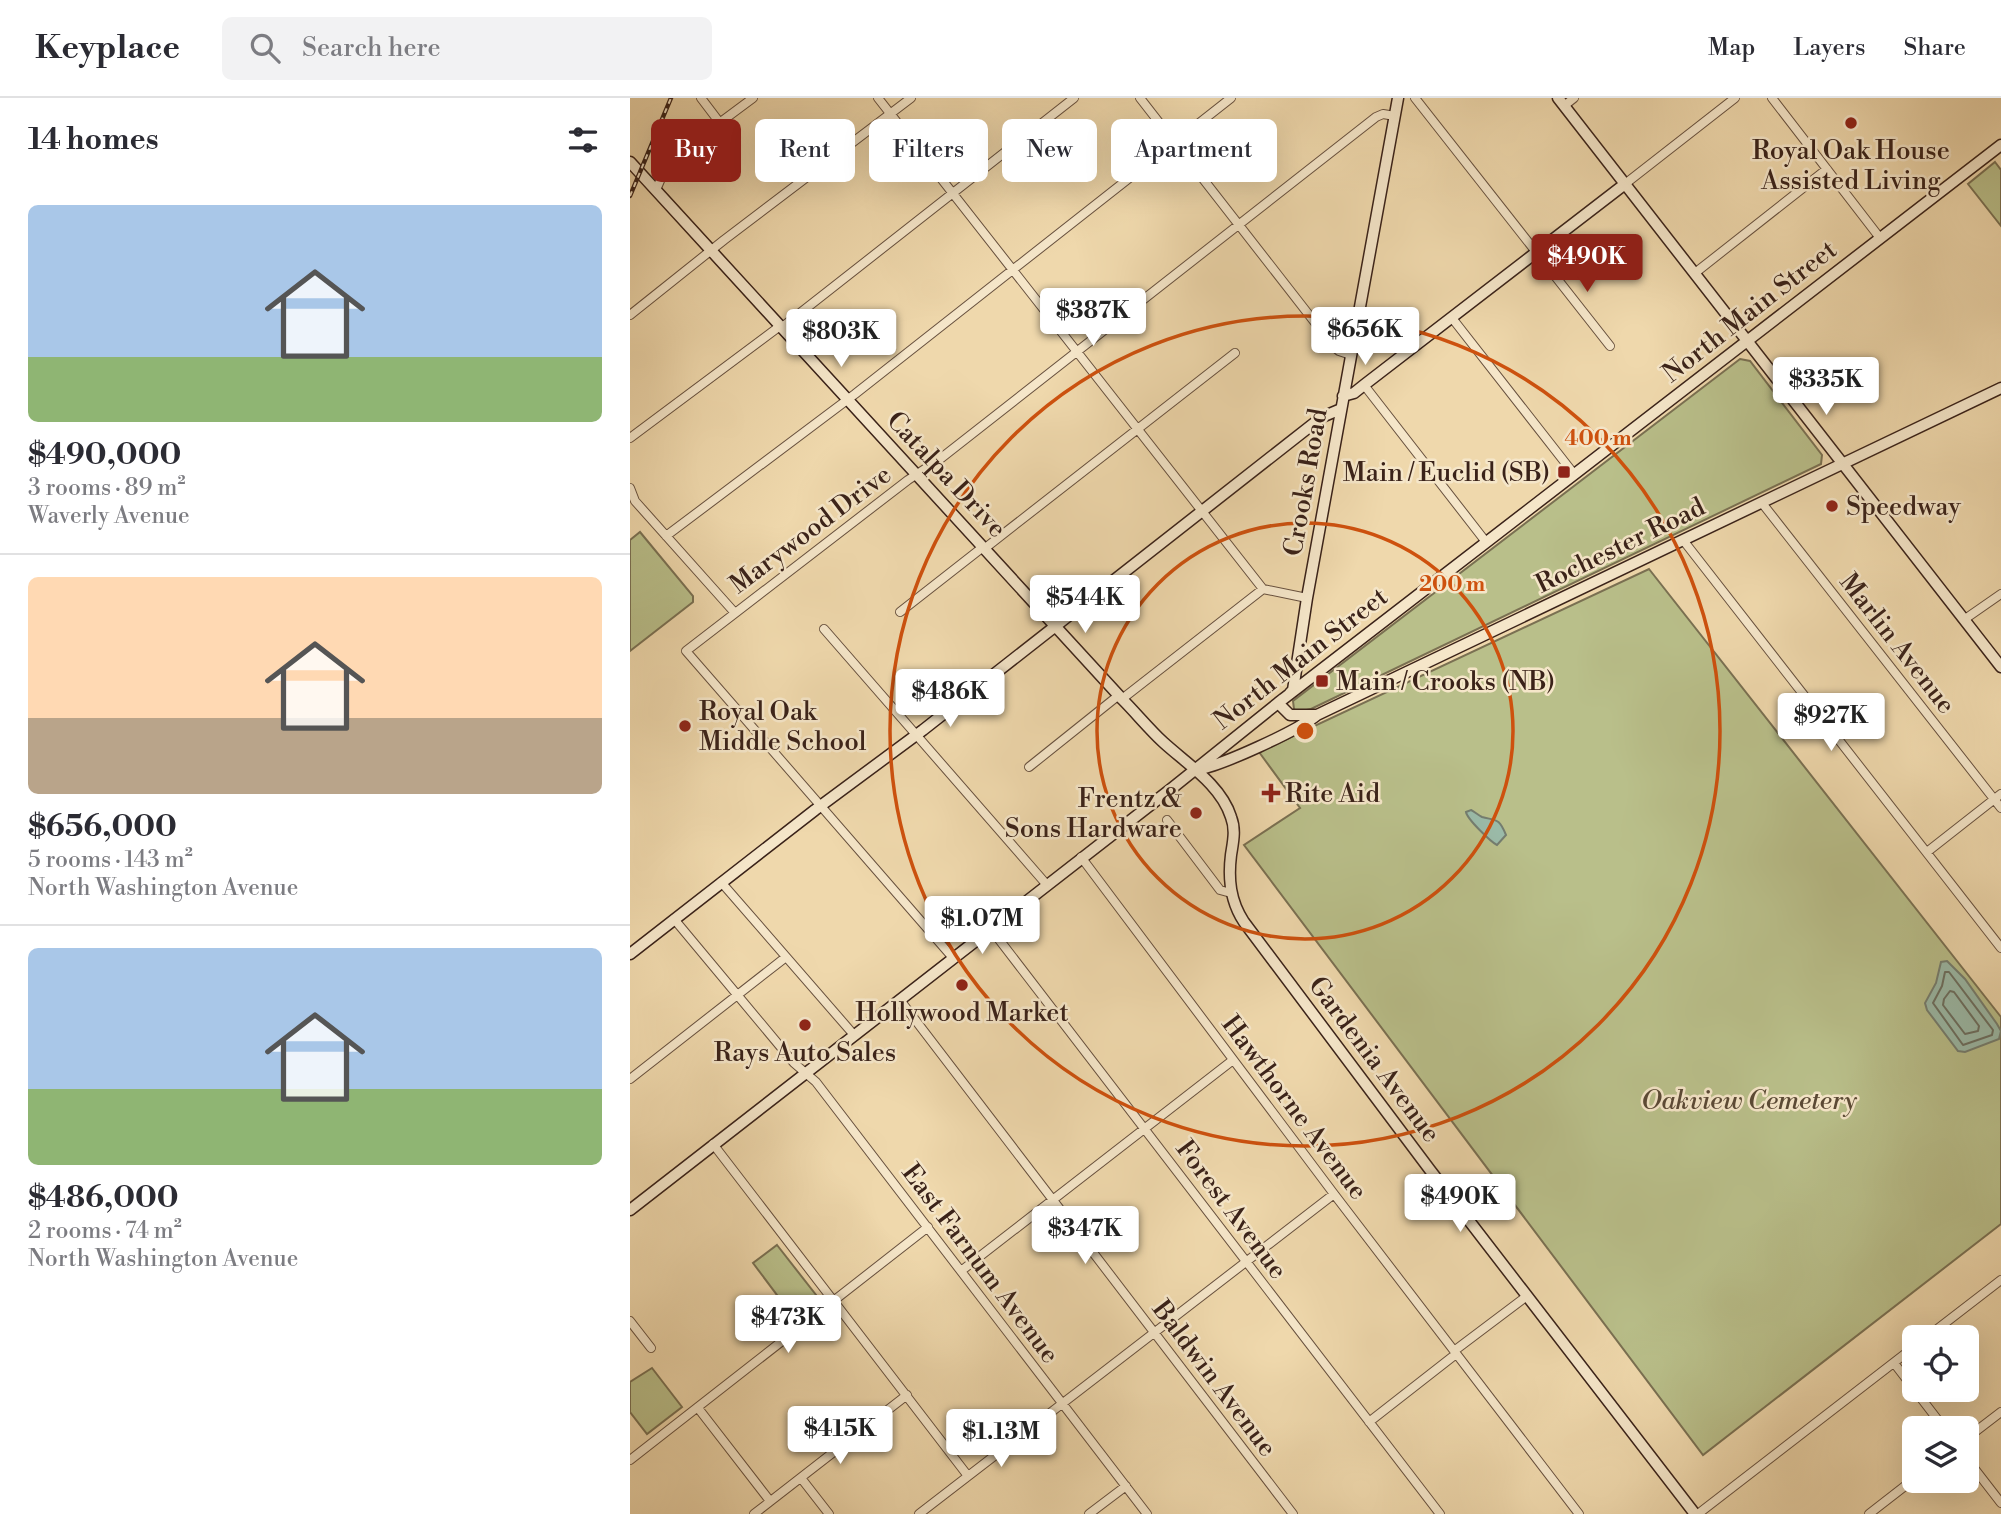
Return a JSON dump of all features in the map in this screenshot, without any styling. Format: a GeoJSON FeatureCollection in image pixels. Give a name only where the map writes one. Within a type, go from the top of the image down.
{"type":"FeatureCollection","features":[{"type":"Feature","properties":{"kind":"main road","name":"Crooks Road"},"geometry":{"type":"LineString","coordinates":[[1293,690],[1307,598],[1398,98]]}},
{"type":"Feature","properties":{"kind":"main road"},"geometry":{"type":"LineString","coordinates":[[1561,102],[2001,667]]}},
{"type":"Feature","properties":{"kind":"main road","name":"North Main Street"},"geometry":{"type":"LineString","coordinates":[[1293,690],[2001,145]]}},
{"type":"Feature","properties":{"kind":"main road","name":"Catalpa Drive"},"geometry":{"type":"LineString","coordinates":[[630,162],[1145,724],[1195,770]]}},
{"type":"Feature","properties":{"kind":"main road"},"geometry":{"type":"LineString","coordinates":[[1343,396],[1354,393],[1625,184]]}},
{"type":"Feature","properties":{"kind":"main road","name":"Rochester Road"},"geometry":{"type":"LineString","coordinates":[[1195,770],[1211,767],[1272,740],[1317,715],[2001,388]]}},
{"type":"Feature","properties":{"kind":"main road"},"geometry":{"type":"LineString","coordinates":[[630,954],[916,735],[1322,417],[1341,409]]}},
{"type":"Feature","properties":{"kind":"main road"},"geometry":{"type":"LineString","coordinates":[[1293,690],[1278,703],[1286,713],[1294,717],[1317,715]]}},
{"type":"Feature","properties":{"kind":"main road","name":"North Main Street"},"geometry":{"type":"LineString","coordinates":[[630,1210],[1278,703]]}},
{"type":"Feature","properties":{"kind":"main road","name":"Gardenia Avenue"},"geometry":{"type":"LineString","coordinates":[[1195,770],[1211,785],[1232,819],[1234,837],[1231,894],[1244,922],[1691,1512]]}},
{"type":"Feature","properties":{"kind":"street"},"geometry":{"type":"LineString","coordinates":[[701,98],[717,119]]}},
{"type":"Feature","properties":{"kind":"street"},"geometry":{"type":"LineString","coordinates":[[725,119],[753,98]]}},
{"type":"Feature","properties":{"kind":"street"},"geometry":{"type":"LineString","coordinates":[[878,98],[1263,589],[1307,598]]}},
{"type":"Feature","properties":{"kind":"street"},"geometry":{"type":"LineString","coordinates":[[630,315],[911,98]]}},
{"type":"Feature","properties":{"kind":"street"},"geometry":{"type":"LineString","coordinates":[[630,439],[780,327],[1074,98]]}},
{"type":"Feature","properties":{"kind":"street"},"geometry":{"type":"LineString","coordinates":[[1140,98],[1157,119]]}},
{"type":"Feature","properties":{"kind":"street"},"geometry":{"type":"LineString","coordinates":[[1204,119],[1231,98]]}},
{"type":"Feature","properties":{"kind":"street"},"geometry":{"type":"LineString","coordinates":[[1415,98],[1610,346]]}},
{"type":"Feature","properties":{"kind":"street"},"geometry":{"type":"LineString","coordinates":[[1561,102],[1574,98]]}},
{"type":"Feature","properties":{"kind":"street"},"geometry":{"type":"LineString","coordinates":[[1625,184],[1735,98]]}},
{"type":"Feature","properties":{"kind":"street"},"geometry":{"type":"LineString","coordinates":[[1772,98],[1880,238]]}},
{"type":"Feature","properties":{"kind":"street","name":"Marywood Drive"},"geometry":{"type":"LineString","coordinates":[[820,806],[686,651],[917,475],[1376,117],[1383,114],[1395,116]]}},
{"type":"Feature","properties":{"kind":"street"},"geometry":{"type":"LineString","coordinates":[[1695,274],[1827,169]]}},
{"type":"Feature","properties":{"kind":"street"},"geometry":{"type":"LineString","coordinates":[[656,190],[660,182]]}},
{"type":"Feature","properties":{"kind":"street"},"geometry":{"type":"LineString","coordinates":[[666,536],[847,399],[1124,182]]}},
{"type":"Feature","properties":{"kind":"street"},"geometry":{"type":"LineString","coordinates":[[1206,182],[1334,346],[1351,355]]}},
{"type":"Feature","properties":{"kind":"street"},"geometry":{"type":"LineString","coordinates":[[1452,318],[1574,474]]}},
{"type":"Feature","properties":{"kind":"street"},"geometry":{"type":"LineString","coordinates":[[900,611],[1235,352]]}},
{"type":"Feature","properties":{"kind":"street"},"geometry":{"type":"LineString","coordinates":[[1364,385],[1486,542]]}},
{"type":"Feature","properties":{"kind":"street"},"geometry":{"type":"LineString","coordinates":[[630,488],[635,501],[735,613]]}},
{"type":"Feature","properties":{"kind":"street","name":"Marlin Avenue"},"geometry":{"type":"LineString","coordinates":[[1762,503],[1997,797],[2001,808]]}},
{"type":"Feature","properties":{"kind":"street"},"geometry":{"type":"LineString","coordinates":[[1683,540],[2001,948]]}},
{"type":"Feature","properties":{"kind":"street"},"geometry":{"type":"LineString","coordinates":[[1029,767],[1263,589]]}},
{"type":"Feature","properties":{"kind":"street"},"geometry":{"type":"LineString","coordinates":[[1965,619],[2001,594]]}},
{"type":"Feature","properties":{"kind":"street"},"geometry":{"type":"LineString","coordinates":[[824,629],[1047,885]]}},
{"type":"Feature","properties":{"kind":"street"},"geometry":{"type":"LineString","coordinates":[[1927,852],[1997,797]]}},
{"type":"Feature","properties":{"kind":"street"},"geometry":{"type":"LineString","coordinates":[[820,806],[953,958]]}},
{"type":"Feature","properties":{"kind":"street","name":"Gardenia Avenue"},"geometry":{"type":"LineString","coordinates":[[1167,820],[1220,890],[1231,894]]}},
{"type":"Feature","properties":{"kind":"street","name":"Hawthorne Avenue"},"geometry":{"type":"LineString","coordinates":[[1082,857],[1334,1194],[1579,1514]]}},
{"type":"Feature","properties":{"kind":"street"},"geometry":{"type":"LineString","coordinates":[[722,882],[854,1035]]}},
{"type":"Feature","properties":{"kind":"street","name":"East Farnum Avenue"},"geometry":{"type":"LineString","coordinates":[[674,919],[794,1063],[816,1082],[1147,1514]]}},
{"type":"Feature","properties":{"kind":"street","name":"Forest Avenue"},"geometry":{"type":"LineString","coordinates":[[991,929],[1440,1514]]}},
{"type":"Feature","properties":{"kind":"street"},"geometry":{"type":"LineString","coordinates":[[630,1079],[786,957]]}},
{"type":"Feature","properties":{"kind":"street","name":"Baldwin Avenue"},"geometry":{"type":"LineString","coordinates":[[900,1000],[1293,1514]]}},
{"type":"Feature","properties":{"kind":"street"},"geometry":{"type":"LineString","coordinates":[[961,1271],[1233,1060]]}},
{"type":"Feature","properties":{"kind":"street"},"geometry":{"type":"LineString","coordinates":[[713,1144],[968,1476]]}},
{"type":"Feature","properties":{"kind":"street"},"geometry":{"type":"LineString","coordinates":[[919,1514],[1334,1194]]}},
{"type":"Feature","properties":{"kind":"street"},"geometry":{"type":"LineString","coordinates":[[630,1460],[928,1227]]}},
{"type":"Feature","properties":{"kind":"street"},"geometry":{"type":"LineString","coordinates":[[1943,1325],[2001,1280]]}},
{"type":"Feature","properties":{"kind":"street"},"geometry":{"type":"LineString","coordinates":[[1369,1422],[1527,1296]]}},
{"type":"Feature","properties":{"kind":"street"},"geometry":{"type":"LineString","coordinates":[[630,1321],[651,1348]]}},
{"type":"Feature","properties":{"kind":"street"},"geometry":{"type":"LineString","coordinates":[[1691,1512],[1902,1357]]}},
{"type":"Feature","properties":{"kind":"street"},"geometry":{"type":"LineString","coordinates":[[1894,1363],[1935,1416]]}},
{"type":"Feature","properties":{"kind":"street"},"geometry":{"type":"LineString","coordinates":[[754,1514],[907,1395]]}},
{"type":"Feature","properties":{"kind":"street"},"geometry":{"type":"LineString","coordinates":[[698,1408],[770,1502]]}},
{"type":"Feature","properties":{"kind":"street"},"geometry":{"type":"LineString","coordinates":[[1979,1429],[2001,1412]]}},
{"type":"Feature","properties":{"kind":"street"},"geometry":{"type":"LineString","coordinates":[[1979,1474],[2001,1503]]}},
{"type":"Feature","properties":{"kind":"street"},"geometry":{"type":"LineString","coordinates":[[801,1478],[829,1514]]}},
{"type":"Feature","properties":{"kind":"street"},"geometry":{"type":"LineString","coordinates":[[1089,1514],[1126,1486]]}},
{"type":"Feature","properties":{"kind":"street"},"geometry":{"type":"LineString","coordinates":[[1869,1514],[1902,1488]]}},
{"type":"Feature","properties":{"kind":"green space"},"geometry":{"type":"Polygon","coordinates":[[[1995,162],[2001,170],[2001,226],[1968,184],[1995,162]]]}},
{"type":"Feature","properties":{"kind":"green space"},"geometry":{"type":"Polygon","coordinates":[[[1740,359],[1750,361],[1822,455],[1821,464],[1311,709],[1297,712],[1294,709],[1293,701],[1740,359]]]}},
{"type":"Feature","properties":{"kind":"green space"},"geometry":{"type":"Polygon","coordinates":[[[640,532],[693,596],[693,602],[630,651],[630,540],[640,532]]]}},
{"type":"Feature","properties":{"kind":"green space","name":"Oakview Cemetery"},"geometry":{"type":"Polygon","coordinates":[[[1649,569],[2001,1017],[2001,1224],[1703,1455],[1244,845],[1300,808],[1259,752],[1649,569]]]}},
{"type":"Feature","properties":{"kind":"green space"},"geometry":{"type":"Polygon","coordinates":[[[777,1245],[820,1300],[795,1319],[753,1263],[777,1245]]]}},
{"type":"Feature","properties":{"kind":"green space"},"geometry":{"type":"Polygon","coordinates":[[[652,1368],[682,1407],[647,1434],[630,1412],[630,1382],[652,1368]]]}},
{"type":"Feature","properties":{"kind":"water"},"geometry":{"type":"Polygon","coordinates":[[[1471,810],[1482,817],[1497,821],[1501,826],[1506,835],[1497,845],[1470,820],[1466,812],[1471,810]]]}},
{"type":"Feature","properties":{"kind":"water"},"geometry":{"type":"Polygon","coordinates":[[[1947,961],[1965,979],[1997,1024],[2001,1031],[1999,1039],[1965,1052],[1958,1051],[1927,1010],[1925,1003],[1936,983],[1941,962],[1947,961]]]}},
{"type":"Feature","properties":{"kind":"railway"},"geometry":{"type":"LineString","coordinates":[[630,196],[671,98]]}},
{"type":"Feature","properties":{"kind":"place","name":"Royal Oak House Assisted Living"},"geometry":{"type":"Point","coordinates":[1851,123]}},
{"type":"Feature","properties":{"kind":"place","name":"Main / Euclid (SB)"},"geometry":{"type":"Point","coordinates":[1564,472]}},
{"type":"Feature","properties":{"kind":"place","name":"Speedway"},"geometry":{"type":"Point","coordinates":[1832,506]}},
{"type":"Feature","properties":{"kind":"place","name":"Main / Crooks (NB)"},"geometry":{"type":"Point","coordinates":[1322,681]}},
{"type":"Feature","properties":{"kind":"place","name":"Royal Oak Middle School"},"geometry":{"type":"Point","coordinates":[685,726]}},
{"type":"Feature","properties":{"kind":"place","name":"Rite Aid"},"geometry":{"type":"Point","coordinates":[1271,793]}},
{"type":"Feature","properties":{"kind":"place","name":"Frentz & Sons Hardware"},"geometry":{"type":"Point","coordinates":[1196,813]}},
{"type":"Feature","properties":{"kind":"place","name":"Hollywood Market"},"geometry":{"type":"Point","coordinates":[962,985]}},
{"type":"Feature","properties":{"kind":"place","name":"Rays Auto Sales"},"geometry":{"type":"Point","coordinates":[805,1025]}}]}
